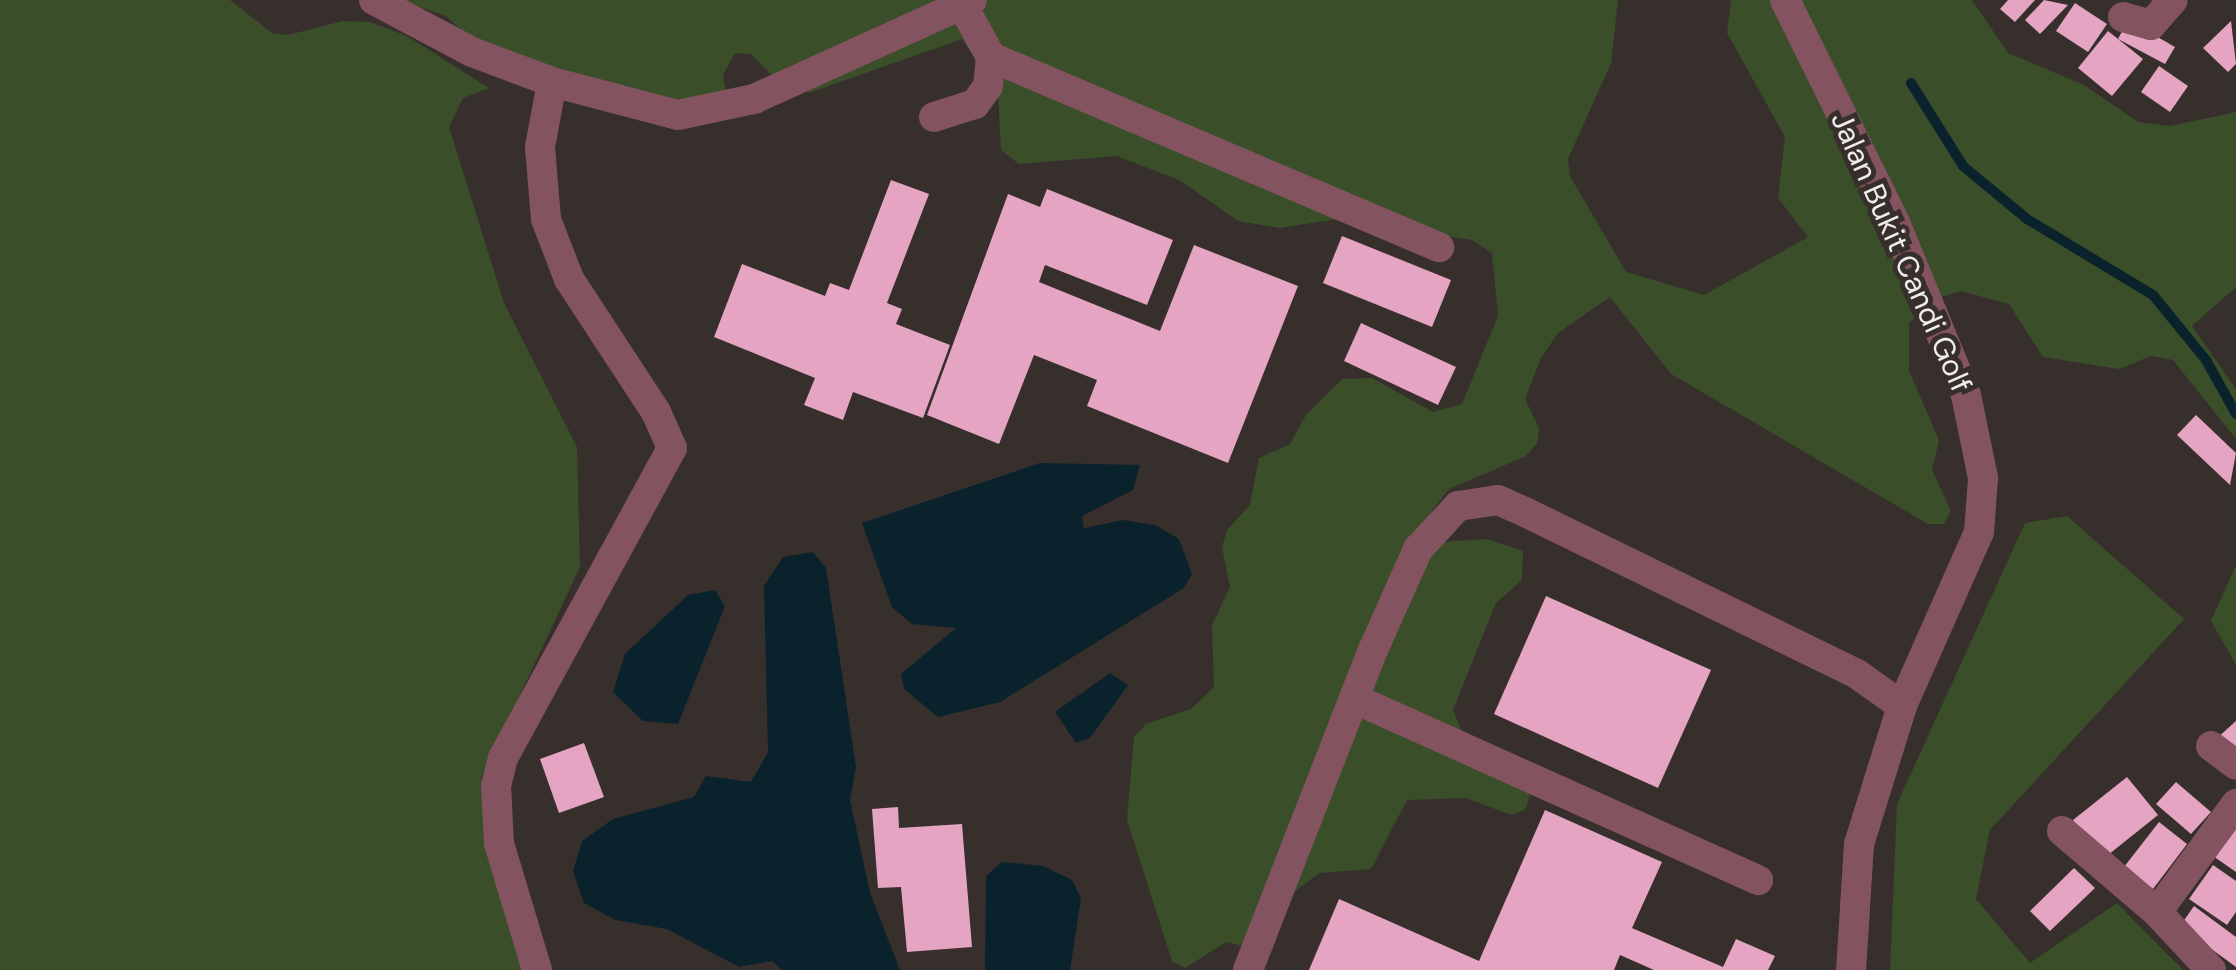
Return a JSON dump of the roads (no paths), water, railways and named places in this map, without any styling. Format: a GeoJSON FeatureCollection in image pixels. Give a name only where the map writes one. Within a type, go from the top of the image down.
{"type":"FeatureCollection","features":[{"type":"Feature","properties":{"kind":"street"},"geometry":{"type":"LineString","coordinates":[[374,0],[472,52],[552,82],[678,115],[711,112],[968,4],[991,57],[988,86],[975,104],[934,117]]}},
{"type":"Feature","properties":{"kind":"street","name":"Jalan Bukit Candi Golf"},"geometry":{"type":"LineString","coordinates":[[1785,0],[1896,224],[1966,396],[1984,478],[1979,532],[1902,706],[1858,844],[1852,970]]}},
{"type":"Feature","properties":{"kind":"street"},"geometry":{"type":"LineString","coordinates":[[2123,17],[2151,26],[2173,0]]}},
{"type":"Feature","properties":{"kind":"street"},"geometry":{"type":"LineString","coordinates":[[991,57],[1439,246]]}},
{"type":"Feature","properties":{"kind":"street"},"geometry":{"type":"LineString","coordinates":[[537,970],[499,844],[496,786],[502,758],[672,448],[656,412],[568,279],[546,219],[540,163],[552,82]]}},
{"type":"Feature","properties":{"kind":"street"},"geometry":{"type":"LineString","coordinates":[[1248,970],[1355,700],[1430,534],[1458,506],[1498,500],[1857,674],[1902,706]]}},
{"type":"Feature","properties":{"kind":"street"},"geometry":{"type":"LineString","coordinates":[[1355,700],[1758,880]]}},
{"type":"Feature","properties":{"kind":"street"},"geometry":{"type":"LineString","coordinates":[[2210,746],[2236,766]]}},
{"type":"Feature","properties":{"kind":"street"},"geometry":{"type":"LineString","coordinates":[[2157,912],[2236,804]]}},
{"type":"Feature","properties":{"kind":"street"},"geometry":{"type":"LineString","coordinates":[[2062,831],[2157,912],[2211,970]]}},
{"type":"Feature","properties":{"kind":"water"},"geometry":{"type":"Polygon","coordinates":[[[1040,463],[1140,465],[1133,490],[1082,516],[1084,528],[1123,520],[1155,525],[1179,539],[1192,574],[1184,588],[1000,702],[938,717],[904,689],[901,674],[956,628],[912,624],[892,607],[862,523],[1040,463]]]}},
{"type":"Feature","properties":{"kind":"water"},"geometry":{"type":"Polygon","coordinates":[[[813,552],[826,568],[856,767],[850,800],[870,893],[900,970],[782,970],[772,961],[739,967],[667,929],[615,920],[584,903],[573,871],[582,841],[613,819],[694,797],[706,776],[751,782],[768,752],[764,586],[783,557],[813,552]]]}},
{"type":"Feature","properties":{"kind":"water"},"geometry":{"type":"Polygon","coordinates":[[[715,590],[725,606],[678,724],[643,721],[613,692],[625,654],[688,595],[715,590]]]}},
{"type":"Feature","properties":{"kind":"water"},"geometry":{"type":"Polygon","coordinates":[[[1110,673],[1128,685],[1090,738],[1076,743],[1055,712],[1110,673]]]}},
{"type":"Feature","properties":{"kind":"water"},"geometry":{"type":"Polygon","coordinates":[[[1002,862],[1043,866],[1072,880],[1081,898],[1070,970],[985,970],[986,876],[1002,862]]]}},
{"type":"Feature","properties":{"kind":"waterway"},"geometry":{"type":"LineString","coordinates":[[1911,83],[1963,166],[2027,219],[2153,295],[2206,360],[2236,414]]}}]}
